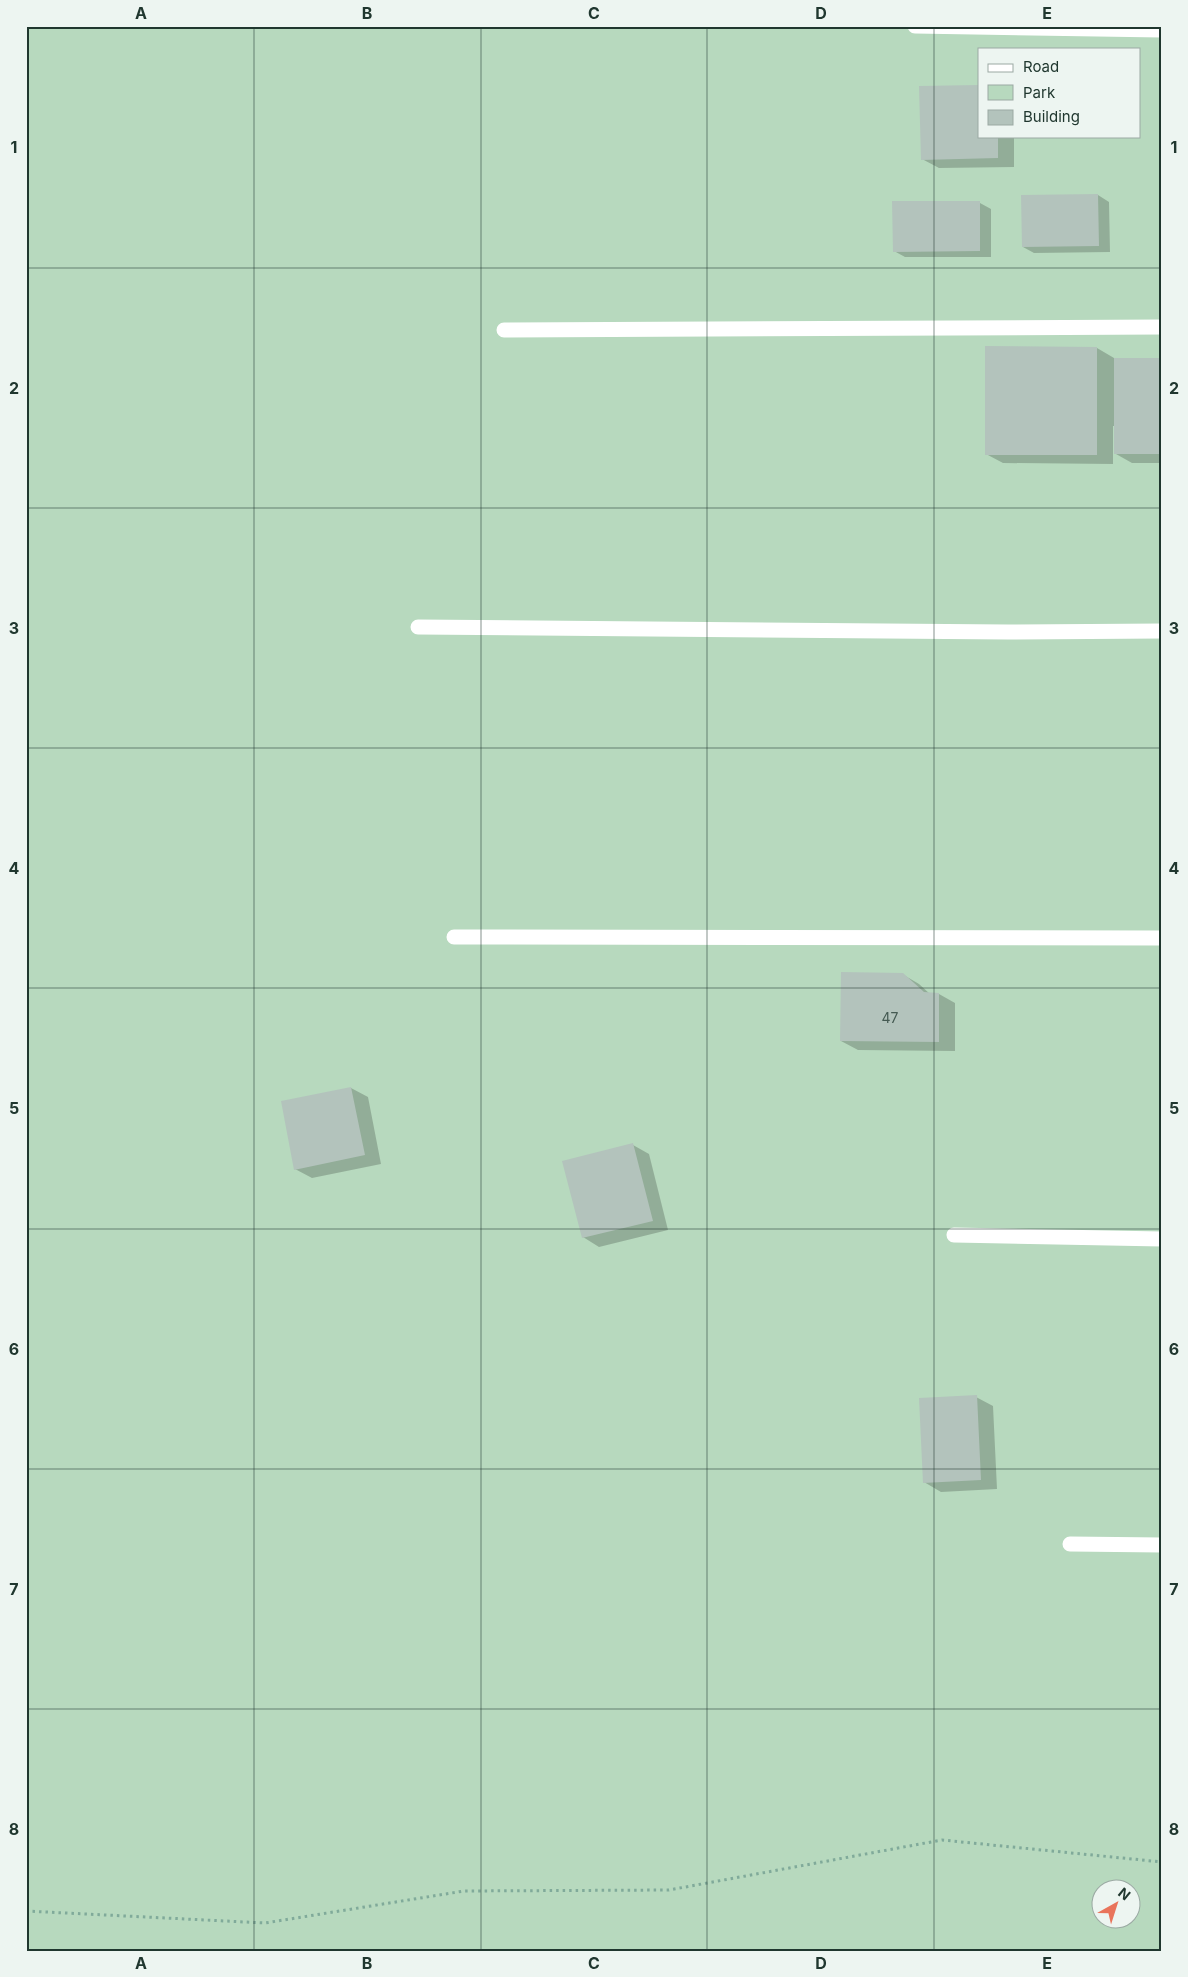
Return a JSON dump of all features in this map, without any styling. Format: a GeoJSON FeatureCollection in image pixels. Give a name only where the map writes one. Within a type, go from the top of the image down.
{"type":"FeatureCollection","features":[{"type":"Feature","properties":{"kind":"street"},"geometry":{"type":"LineString","coordinates":[[915,26],[1162,30]]}},
{"type":"Feature","properties":{"kind":"street"},"geometry":{"type":"LineString","coordinates":[[504,330],[1162,327]]}},
{"type":"Feature","properties":{"kind":"street"},"geometry":{"type":"LineString","coordinates":[[418,627],[998,632],[1162,631]]}},
{"type":"Feature","properties":{"kind":"street"},"geometry":{"type":"LineString","coordinates":[[454,937],[1162,938]]}},
{"type":"Feature","properties":{"kind":"street"},"geometry":{"type":"LineString","coordinates":[[954,1235],[1162,1239]]}},
{"type":"Feature","properties":{"kind":"street"},"geometry":{"type":"LineString","coordinates":[[1070,1544],[1162,1545]]}},
{"type":"Feature","properties":{"kind":"path"},"geometry":{"type":"LineString","coordinates":[[26,1911],[266,1923],[464,1891],[670,1890],[942,1840],[1162,1862]]}},
{"type":"Feature","properties":{"kind":"green space"},"geometry":{"type":"Polygon","coordinates":[[[26,26],[1162,26],[1162,1951],[26,1951],[26,26]]]}},
{"type":"Feature","properties":{"kind":"building"},"geometry":{"type":"Polygon","coordinates":[[[978,85],[978,138],[998,138],[998,158],[921,160],[919,86],[978,85]]]}},
{"type":"Feature","properties":{"kind":"building"},"geometry":{"type":"Polygon","coordinates":[[[1098,194],[1099,246],[1022,247],[1021,195],[1098,194]]]}},
{"type":"Feature","properties":{"kind":"building"},"geometry":{"type":"Polygon","coordinates":[[[892,201],[980,201],[980,251],[893,252],[892,201]]]}},
{"type":"Feature","properties":{"kind":"building"},"geometry":{"type":"Polygon","coordinates":[[[985,346],[1097,347],[1097,455],[985,455],[985,346]]]}},
{"type":"Feature","properties":{"kind":"building"},"geometry":{"type":"Polygon","coordinates":[[[1114,358],[1162,358],[1162,454],[1114,454],[1114,358]]]}},
{"type":"Feature","properties":{"kind":"building"},"geometry":{"type":"Polygon","coordinates":[[[841,972],[903,973],[924,992],[939,993],[939,1042],[840,1041],[841,972]]]}},
{"type":"Feature","properties":{"kind":"building"},"geometry":{"type":"Polygon","coordinates":[[[351,1087],[365,1155],[294,1170],[281,1101],[351,1087]]]}},
{"type":"Feature","properties":{"kind":"building"},"geometry":{"type":"Polygon","coordinates":[[[633,1143],[653,1221],[582,1238],[562,1161],[633,1143]]]}},
{"type":"Feature","properties":{"kind":"building"},"geometry":{"type":"Polygon","coordinates":[[[977,1395],[981,1480],[923,1483],[919,1398],[977,1395]]]}}]}
